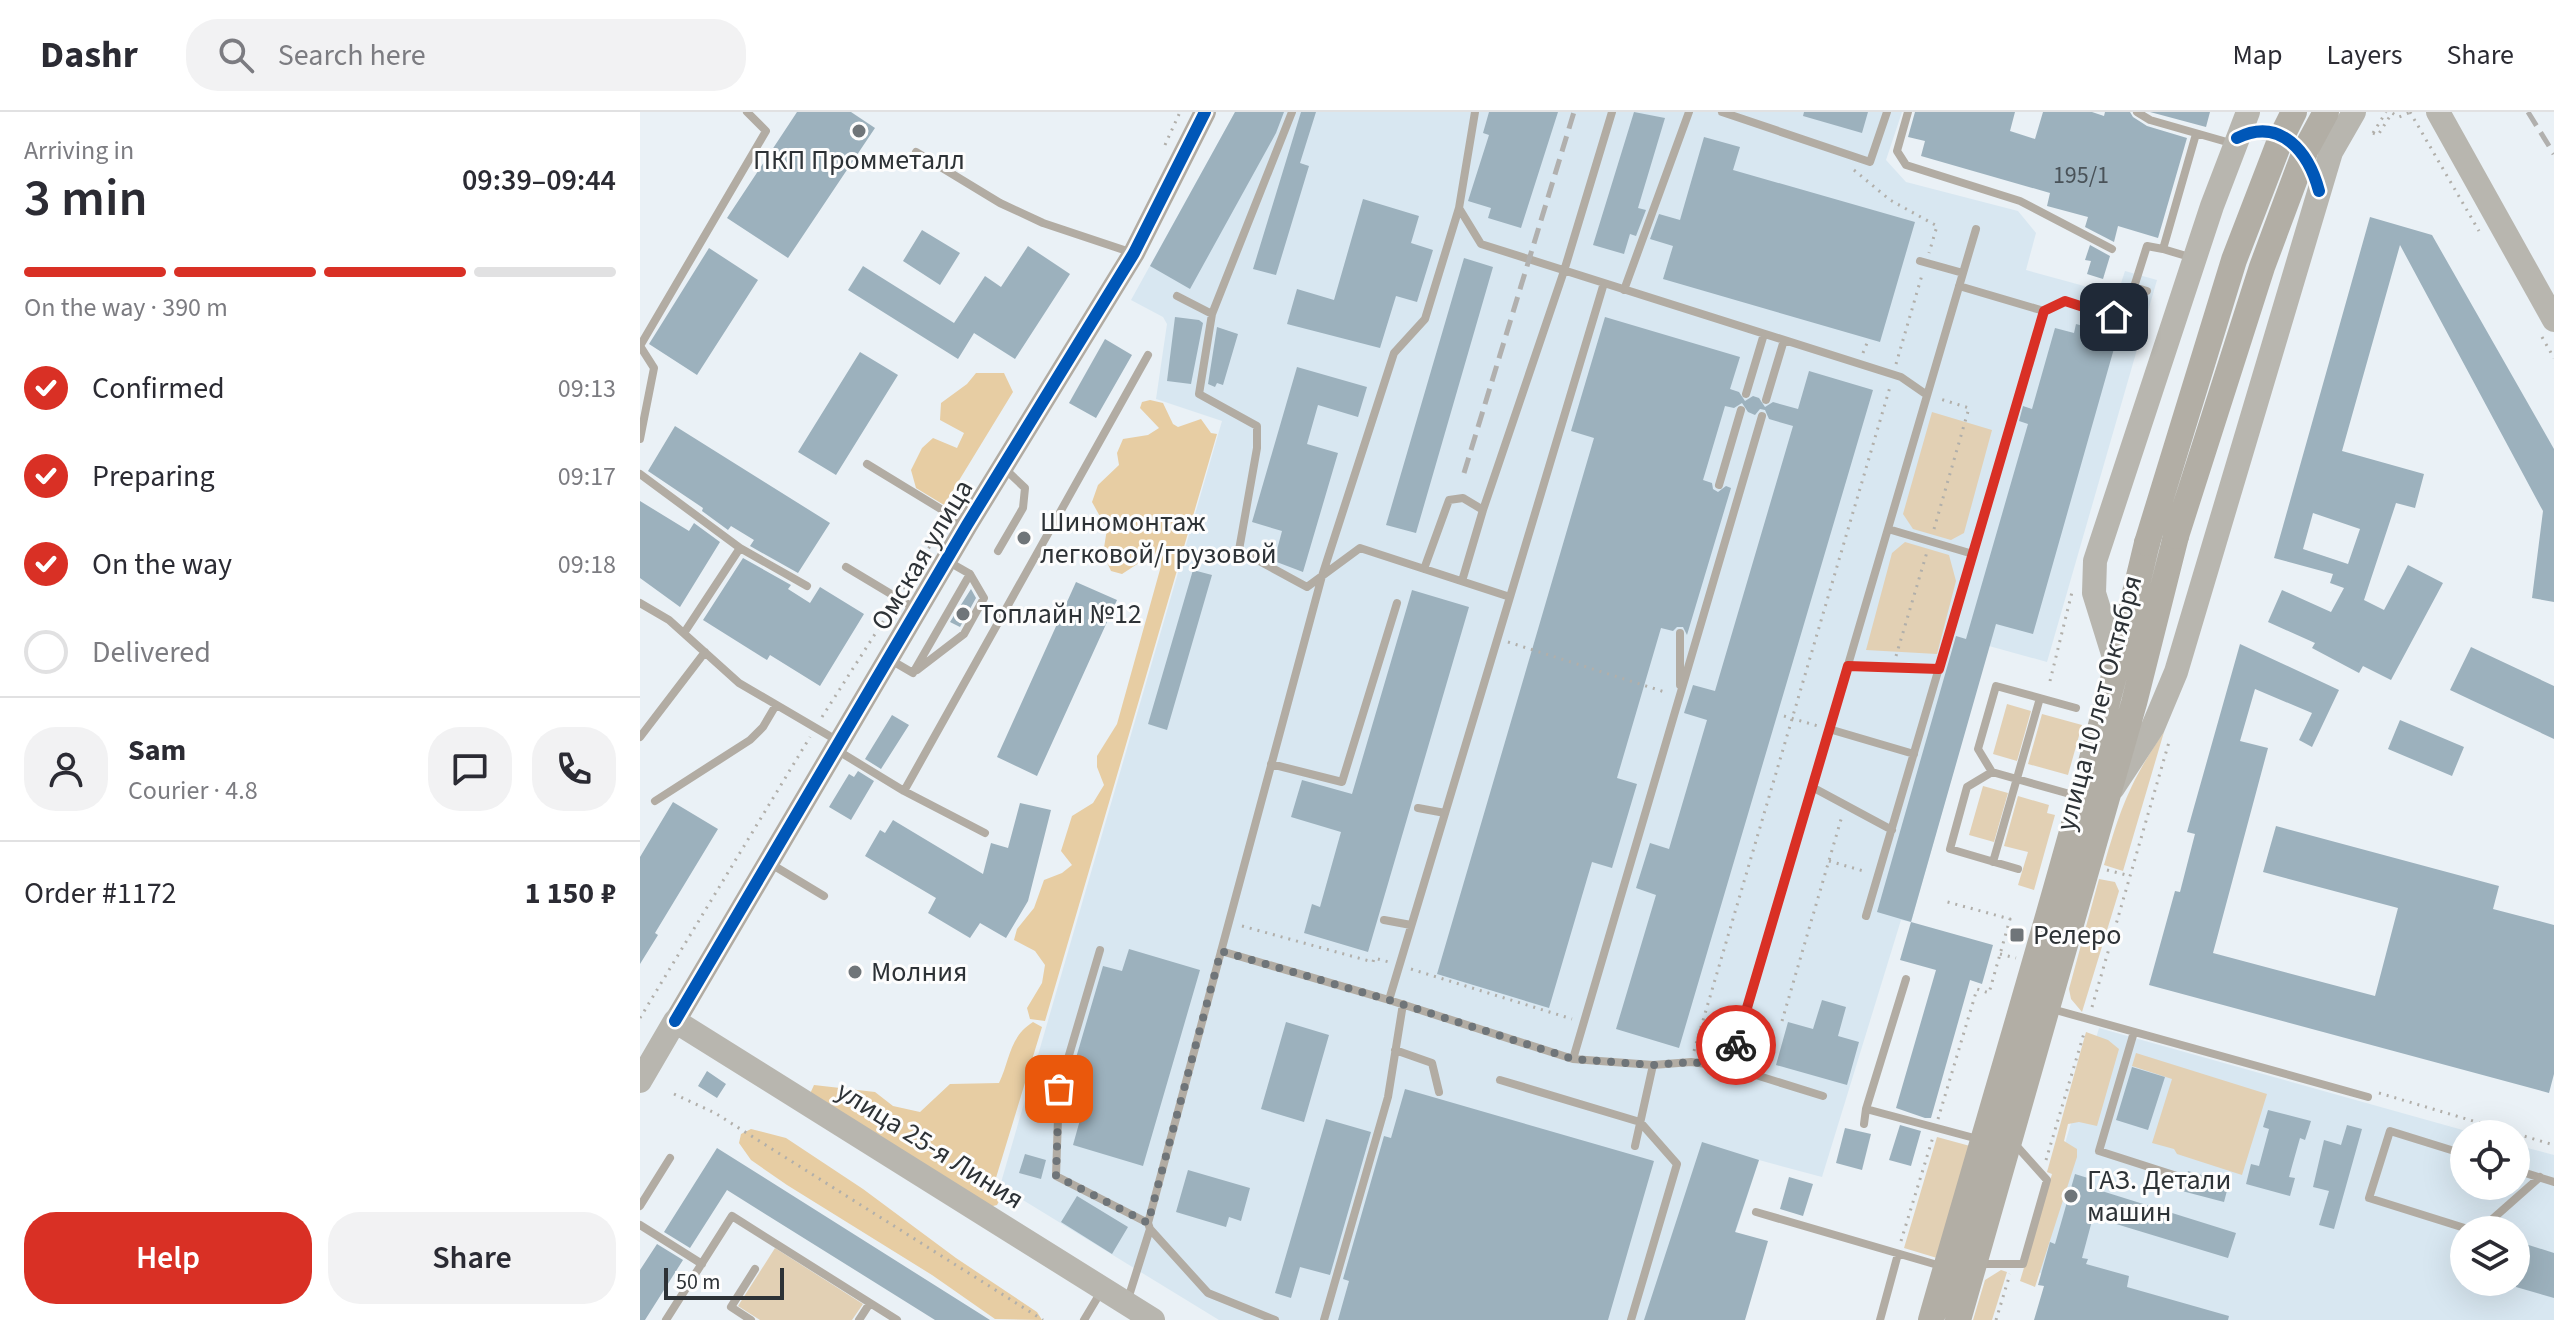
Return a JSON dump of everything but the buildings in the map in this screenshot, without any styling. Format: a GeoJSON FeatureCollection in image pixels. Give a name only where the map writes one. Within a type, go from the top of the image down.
{"type":"FeatureCollection","features":[{"type":"Feature","properties":{"kind":"main road"},"geometry":{"type":"LineString","coordinates":[[2117,667],[2094,593],[2095,561],[2195,258],[2248,112]]}},
{"type":"Feature","properties":{"kind":"main road","name":"улица 10 лет Октября"},"geometry":{"type":"LineString","coordinates":[[1931,1320],[2081,797],[2147,543],[2234,260],[2294,112]]}},
{"type":"Feature","properties":{"kind":"main road","name":"улица 10 лет Октября"},"geometry":{"type":"LineString","coordinates":[[1958,1320],[2134,703],[2176,536],[2262,267],[2306,149],[2326,112]]}},
{"type":"Feature","properties":{"kind":"main road"},"geometry":{"type":"LineString","coordinates":[[2108,796],[2153,727],[2165,702],[2331,152],[2354,112]]}},
{"type":"Feature","properties":{"kind":"main road"},"geometry":{"type":"LineString","coordinates":[[2438,112],[2554,320]]}},
{"type":"Feature","properties":{"kind":"main road"},"geometry":{"type":"LineString","coordinates":[[2134,703],[2145,710],[2154,711],[2165,702]]}},
{"type":"Feature","properties":{"kind":"main road","name":"Омская улица"},"geometry":{"type":"LineString","coordinates":[[640,1081],[675,1021]]}},
{"type":"Feature","properties":{"kind":"main road","name":"улица 25-я Линия"},"geometry":{"type":"LineString","coordinates":[[675,1021],[1153,1320]]}},
{"type":"Feature","properties":{"kind":"street","name":"Омская улица"},"geometry":{"type":"LineString","coordinates":[[675,1021],[946,560],[1134,253],[1205,112]]}},
{"type":"Feature","properties":{"kind":"lane"},"geometry":{"type":"LineString","coordinates":[[640,439],[654,368],[640,346],[766,131],[747,112]]}},
{"type":"Feature","properties":{"kind":"lane"},"geometry":{"type":"LineString","coordinates":[[1292,112],[1212,314],[1199,394],[1257,426],[1257,448],[1239,550],[1307,587],[1360,548],[1510,597]]}},
{"type":"Feature","properties":{"kind":"lane"},"geometry":{"type":"LineString","coordinates":[[1127,1304],[1322,576],[1394,353],[1425,319],[1459,208],[1475,112]]}},
{"type":"Feature","properties":{"kind":"lane"},"geometry":{"type":"LineString","coordinates":[[1462,581],[1564,271],[1612,112]]}},
{"type":"Feature","properties":{"kind":"lane"},"geometry":{"type":"LineString","coordinates":[[1624,290],[1689,112]]}},
{"type":"Feature","properties":{"kind":"lane"},"geometry":{"type":"LineString","coordinates":[[1722,112],[1870,162],[1887,112]]}},
{"type":"Feature","properties":{"kind":"lane"},"geometry":{"type":"LineString","coordinates":[[1908,112],[1897,151],[1906,165],[2020,201],[2112,249]]}},
{"type":"Feature","properties":{"kind":"lane"},"geometry":{"type":"LineString","coordinates":[[2137,112],[2150,120],[2234,145]]}},
{"type":"Feature","properties":{"kind":"lane"},"geometry":{"type":"LineString","coordinates":[[2163,249],[2196,134]]}},
{"type":"Feature","properties":{"kind":"lane"},"geometry":{"type":"LineString","coordinates":[[916,152],[1000,203],[1043,223],[1134,253]]}},
{"type":"Feature","properties":{"kind":"lane"},"geometry":{"type":"LineString","coordinates":[[1981,189],[1985,178]]}},
{"type":"Feature","properties":{"kind":"lane"},"geometry":{"type":"LineString","coordinates":[[1459,208],[1481,244],[1893,375],[1927,395]]}},
{"type":"Feature","properties":{"kind":"lane"},"geometry":{"type":"LineString","coordinates":[[1730,1067],[1976,229]]}},
{"type":"Feature","properties":{"kind":"lane"},"geometry":{"type":"LineString","coordinates":[[2147,291],[2134,287],[2147,246],[2195,258]]}},
{"type":"Feature","properties":{"kind":"lane"},"geometry":{"type":"LineString","coordinates":[[1923,262],[1963,273]]}},
{"type":"Feature","properties":{"kind":"lane"},"geometry":{"type":"LineString","coordinates":[[1389,1000],[1604,283]]}},
{"type":"Feature","properties":{"kind":"lane"},"geometry":{"type":"LineString","coordinates":[[1959,286],[2044,311],[2065,301],[2114,317]]}},
{"type":"Feature","properties":{"kind":"lane"},"geometry":{"type":"LineString","coordinates":[[1177,296],[1212,314]]}},
{"type":"Feature","properties":{"kind":"lane"},"geometry":{"type":"LineString","coordinates":[[1866,916],[2044,311]]}},
{"type":"Feature","properties":{"kind":"lane"},"geometry":{"type":"LineString","coordinates":[[1746,394],[1764,334]]}},
{"type":"Feature","properties":{"kind":"lane"},"geometry":{"type":"LineString","coordinates":[[1766,400],[1784,340]]}},
{"type":"Feature","properties":{"kind":"lane"},"geometry":{"type":"LineString","coordinates":[[904,791],[1148,355]]}},
{"type":"Feature","properties":{"kind":"lane"},"geometry":{"type":"LineString","coordinates":[[640,390],[651,382]]}},
{"type":"Feature","properties":{"kind":"lane"},"geometry":{"type":"LineString","coordinates":[[1719,485],[1741,410]]}},
{"type":"Feature","properties":{"kind":"lane"},"geometry":{"type":"LineString","coordinates":[[1573,1059],[1762,416]]}},
{"type":"Feature","properties":{"kind":"lane"},"geometry":{"type":"LineString","coordinates":[[867,464],[967,525]]}},
{"type":"Feature","properties":{"kind":"lane"},"geometry":{"type":"LineString","coordinates":[[998,551],[1023,508],[1025,488],[1003,467]]}},
{"type":"Feature","properties":{"kind":"lane"},"geometry":{"type":"LineString","coordinates":[[640,474],[740,548],[807,586]]}},
{"type":"Feature","properties":{"kind":"lane"},"geometry":{"type":"LineString","coordinates":[[1424,569],[1449,500],[1463,498],[1483,510]]}},
{"type":"Feature","properties":{"kind":"lane"},"geometry":{"type":"LineString","coordinates":[[1888,529],[1973,554]]}},
{"type":"Feature","properties":{"kind":"lane"},"geometry":{"type":"LineString","coordinates":[[684,633],[740,548]]}},
{"type":"Feature","properties":{"kind":"lane"},"geometry":{"type":"LineString","coordinates":[[913,673],[964,634],[984,598],[970,574],[946,560]]}},
{"type":"Feature","properties":{"kind":"lane"},"geometry":{"type":"LineString","coordinates":[[846,567],[917,609]]}},
{"type":"Feature","properties":{"kind":"lane"},"geometry":{"type":"LineString","coordinates":[[913,673],[970,574]]}},
{"type":"Feature","properties":{"kind":"lane"},"geometry":{"type":"LineString","coordinates":[[640,603],[669,620],[739,683],[816,728],[904,791],[985,833]]}},
{"type":"Feature","properties":{"kind":"lane"},"geometry":{"type":"LineString","coordinates":[[1271,764],[1342,782],[1397,603]]}},
{"type":"Feature","properties":{"kind":"lane"},"geometry":{"type":"LineString","coordinates":[[1679,697],[1680,633]]}},
{"type":"Feature","properties":{"kind":"lane"},"geometry":{"type":"LineString","coordinates":[[640,737],[705,652]]}},
{"type":"Feature","properties":{"kind":"lane"},"geometry":{"type":"LineString","coordinates":[[888,659],[913,673]]}},
{"type":"Feature","properties":{"kind":"lane"},"geometry":{"type":"LineString","coordinates":[[1848,666],[1939,669]]}},
{"type":"Feature","properties":{"kind":"lane"},"geometry":{"type":"LineString","coordinates":[[2076,708],[1996,686],[1978,749],[1992,772],[2081,797]]}},
{"type":"Feature","properties":{"kind":"lane"},"geometry":{"type":"LineString","coordinates":[[1993,862],[2040,698]]}},
{"type":"Feature","properties":{"kind":"lane"},"geometry":{"type":"LineString","coordinates":[[655,801],[750,740],[776,705]]}},
{"type":"Feature","properties":{"kind":"lane"},"geometry":{"type":"LineString","coordinates":[[1829,729],[1914,754]]}},
{"type":"Feature","properties":{"kind":"lane"},"geometry":{"type":"LineString","coordinates":[[1992,772],[1967,787],[1950,849],[2018,869]]}},
{"type":"Feature","properties":{"kind":"lane"},"geometry":{"type":"LineString","coordinates":[[1812,787],[1892,830]]}},
{"type":"Feature","properties":{"kind":"lane"},"geometry":{"type":"LineString","coordinates":[[1418,808],[1445,813]]}},
{"type":"Feature","properties":{"kind":"lane"},"geometry":{"type":"LineString","coordinates":[[767,861],[824,896]]}},
{"type":"Feature","properties":{"kind":"lane"},"geometry":{"type":"LineString","coordinates":[[1384,920],[1411,925]]}},
{"type":"Feature","properties":{"kind":"lane"},"geometry":{"type":"LineString","coordinates":[[1100,950],[1059,1089],[1056,1176],[1149,1226],[1208,1293],[1275,1320]]}},
{"type":"Feature","properties":{"kind":"lane"},"geometry":{"type":"LineString","coordinates":[[1221,951],[1403,1004],[1573,1059],[1653,1065],[1691,1062],[1730,1067],[1823,1096]]}},
{"type":"Feature","properties":{"kind":"lane"},"geometry":{"type":"LineString","coordinates":[[1864,1124],[1906,979]]}},
{"type":"Feature","properties":{"kind":"lane"},"geometry":{"type":"LineString","coordinates":[[1324,1320],[1388,1097],[1403,1004]]}},
{"type":"Feature","properties":{"kind":"lane"},"geometry":{"type":"LineString","coordinates":[[2047,1007],[2369,1093]]}},
{"type":"Feature","properties":{"kind":"lane"},"geometry":{"type":"LineString","coordinates":[[2134,1032],[2099,1151],[2180,1177]]}},
{"type":"Feature","properties":{"kind":"lane"},"geometry":{"type":"LineString","coordinates":[[1395,1050],[1432,1063],[1439,1092]]}},
{"type":"Feature","properties":{"kind":"lane"},"geometry":{"type":"LineString","coordinates":[[1635,1146],[1653,1065]]}},
{"type":"Feature","properties":{"kind":"lane"},"geometry":{"type":"LineString","coordinates":[[1500,1080],[1640,1122],[1677,1164],[1631,1320]]}},
{"type":"Feature","properties":{"kind":"lane"},"geometry":{"type":"LineString","coordinates":[[1866,1109],[1983,1140]]}},
{"type":"Feature","properties":{"kind":"lane"},"geometry":{"type":"LineString","coordinates":[[2450,1150],[2390,1131],[2369,1198],[2450,1223]]}},
{"type":"Feature","properties":{"kind":"lane"},"geometry":{"type":"LineString","coordinates":[[1974,1264],[2023,1264],[2047,1180],[2010,1138]]}},
{"type":"Feature","properties":{"kind":"lane"},"geometry":{"type":"LineString","coordinates":[[640,1206],[670,1158]]}},
{"type":"Feature","properties":{"kind":"lane"},"geometry":{"type":"LineString","coordinates":[[2530,1174],[2554,1182]]}},
{"type":"Feature","properties":{"kind":"lane"},"geometry":{"type":"LineString","coordinates":[[2496,1216],[2540,1177]]}},
{"type":"Feature","properties":{"kind":"lane"},"geometry":{"type":"LineString","coordinates":[[1756,1212],[1946,1267]]}},
{"type":"Feature","properties":{"kind":"lane"},"geometry":{"type":"LineString","coordinates":[[666,1320],[732,1216],[897,1320]]}},
{"type":"Feature","properties":{"kind":"lane"},"geometry":{"type":"LineString","coordinates":[[640,1225],[702,1264]]}},
{"type":"Feature","properties":{"kind":"lane"},"geometry":{"type":"LineString","coordinates":[[1880,1320],[1898,1254]]}},
{"type":"Feature","properties":{"kind":"lane"},"geometry":{"type":"LineString","coordinates":[[751,1320],[731,1307],[755,1269]]}},
{"type":"Feature","properties":{"kind":"lane"},"geometry":{"type":"LineString","coordinates":[[1084,1320],[1102,1289]]}},
{"type":"Feature","properties":{"kind":"lane"},"geometry":{"type":"LineString","coordinates":[[859,1320],[870,1303]]}},
{"type":"Feature","properties":{"kind":"path"},"geometry":{"type":"LineString","coordinates":[[2373,133],[2389,112],[2399,117],[2411,112]]}},
{"type":"Feature","properties":{"kind":"path"},"geometry":{"type":"LineString","coordinates":[[1691,1062],[1893,375],[1923,262],[1937,226],[1890,200],[1831,151]]}},
{"type":"Feature","properties":{"kind":"path"},"geometry":{"type":"LineString","coordinates":[[1943,400],[1969,408],[1965,423]]}},
{"type":"Feature","properties":{"kind":"path"},"geometry":{"type":"LineString","coordinates":[[1497,638],[1679,697]]}},
{"type":"Feature","properties":{"kind":"path"},"geometry":{"type":"LineString","coordinates":[[1784,716],[1829,729]]}},
{"type":"Feature","properties":{"kind":"path"},"geometry":{"type":"LineString","coordinates":[[640,1018],[816,728]]}},
{"type":"Feature","properties":{"kind":"path"},"geometry":{"type":"LineString","coordinates":[[1782,1021],[1845,805]]}},
{"type":"Feature","properties":{"kind":"path"},"geometry":{"type":"LineString","coordinates":[[1829,861],[1878,875]]}},
{"type":"Feature","properties":{"kind":"path"},"geometry":{"type":"LineString","coordinates":[[2107,870],[2130,876]]}},
{"type":"Feature","properties":{"kind":"path"},"geometry":{"type":"LineString","coordinates":[[1898,1254],[1977,989],[1989,993],[2010,919],[1944,901]]}},
{"type":"Feature","properties":{"kind":"path"},"geometry":{"type":"LineString","coordinates":[[2369,1093],[2554,1145]]}},
{"type":"Feature","properties":{"kind":"path"},"geometry":{"type":"LineString","coordinates":[[674,1094],[715,1113],[1043,1320]]}},
{"type":"Feature","properties":{"kind":"shaded area"},"geometry":{"type":"Polygon","coordinates":[[[1235,112],[1902,112],[1886,160],[1906,182],[2018,211],[2036,233],[2026,270],[2117,295],[2125,271],[2157,280],[2047,662],[1989,646],[1911,922],[1901,920],[1822,1177],[1759,1160],[1707,1320],[1219,1320],[1000,1186],[1222,421],[1156,399],[1167,324],[1163,317],[1131,300],[1235,112]]]}},
{"type":"Feature","properties":{"kind":"shaded area"},"geometry":{"type":"Polygon","coordinates":[[[976,373],[1004,373],[1013,392],[944,505],[916,488],[911,470],[922,448],[933,438],[957,448],[964,433],[940,420],[941,403],[967,384],[976,373]]]}},
{"type":"Feature","properties":{"kind":"shaded area"},"geometry":{"type":"Polygon","coordinates":[[[1142,402],[1163,403],[1173,424],[1178,427],[1201,419],[1211,433],[1217,434],[1045,1021],[1030,1019],[1027,1008],[1042,983],[1045,965],[1035,951],[1014,940],[1017,929],[1034,908],[1044,880],[1072,865],[1061,851],[1072,816],[1093,803],[1104,785],[1097,767],[1097,756],[1117,724],[1161,566],[1161,560],[1151,555],[1122,574],[1111,571],[1103,554],[1107,529],[1092,502],[1098,485],[1119,465],[1117,453],[1123,439],[1148,435],[1159,428],[1140,408],[1142,402]]]}},
{"type":"Feature","properties":{"kind":"shaded area"},"geometry":{"type":"Polygon","coordinates":[[[1932,412],[1992,430],[1964,533],[1951,540],[1913,529],[1903,514],[1932,412]]]}},
{"type":"Feature","properties":{"kind":"shaded area"},"geometry":{"type":"Polygon","coordinates":[[[1905,542],[1949,555],[1956,581],[1937,654],[1866,650],[1892,553],[1905,542]]]}},
{"type":"Feature","properties":{"kind":"shaded area"},"geometry":{"type":"Polygon","coordinates":[[[2007,704],[2031,711],[2017,761],[1993,754],[2007,704]]]}},
{"type":"Feature","properties":{"kind":"shaded area"},"geometry":{"type":"Polygon","coordinates":[[[2042,714],[2082,725],[2068,775],[2028,764],[2042,714]]]}},
{"type":"Feature","properties":{"kind":"shaded area"},"geometry":{"type":"Polygon","coordinates":[[[2164,732],[2123,871],[2104,865],[2127,796],[2164,732]]]}},
{"type":"Feature","properties":{"kind":"shaded area"},"geometry":{"type":"Polygon","coordinates":[[[1983,786],[2008,793],[1994,842],[1969,835],[1983,786]]]}},
{"type":"Feature","properties":{"kind":"shaded area"},"geometry":{"type":"Polygon","coordinates":[[[2018,796],[2049,805],[2047,813],[2055,815],[2034,890],[2018,885],[2028,852],[2004,846],[2018,796]]]}},
{"type":"Feature","properties":{"kind":"shaded area"},"geometry":{"type":"Polygon","coordinates":[[[2099,879],[2115,882],[2119,891],[2082,1012],[2071,999],[2069,989],[2099,879]]]}},
{"type":"Feature","properties":{"kind":"shaded area"},"geometry":{"type":"Polygon","coordinates":[[[1033,1022],[1042,1027],[995,1181],[1002,1195],[997,1205],[989,1207],[809,1096],[814,1085],[875,1092],[893,1106],[920,1112],[950,1084],[999,1083],[1015,1042],[1033,1022]]]}},
{"type":"Feature","properties":{"kind":"shaded area"},"geometry":{"type":"Polygon","coordinates":[[[2099,1028],[2450,1126],[2450,1200],[2530,1200],[2530,1149],[2554,1155],[2554,1320],[2108,1320],[2113,1295],[2028,1269],[2099,1028]]]}},
{"type":"Feature","properties":{"kind":"shaded area"},"geometry":{"type":"Polygon","coordinates":[[[2086,1032],[2108,1040],[2119,1049],[2097,1126],[2079,1122],[2068,1124],[2064,1141],[2077,1149],[2077,1157],[2035,1287],[2020,1281],[2052,1174],[2047,1172],[2086,1032]]]}},
{"type":"Feature","properties":{"kind":"shaded area"},"geometry":{"type":"Polygon","coordinates":[[[2136,1053],[2267,1094],[2242,1175],[2152,1143],[2172,1079],[2132,1066],[2136,1053]]]}},
{"type":"Feature","properties":{"kind":"shaded area"},"geometry":{"type":"Polygon","coordinates":[[[751,1129],[786,1138],[1037,1312],[1042,1320],[995,1319],[932,1275],[787,1185],[751,1160],[739,1143],[741,1134],[751,1129]]]}},
{"type":"Feature","properties":{"kind":"shaded area"},"geometry":{"type":"Polygon","coordinates":[[[1937,1137],[1970,1146],[1937,1258],[1904,1248],[1937,1137]]]}},
{"type":"Feature","properties":{"kind":"shaded area"},"geometry":{"type":"Polygon","coordinates":[[[775,1248],[863,1304],[852,1320],[760,1320],[738,1306],[775,1248]]]}},
{"type":"Feature","properties":{"kind":"shaded area"},"geometry":{"type":"Polygon","coordinates":[[[2001,1270],[2007,1272],[1992,1320],[1973,1320],[1985,1280],[2001,1270]]]}},
{"type":"Feature","properties":{"kind":"tunnel"},"geometry":{"type":"LineString","coordinates":[[2237,138],[2267,132],[2294,144],[2308,160]]}},
{"type":"Feature","properties":{"kind":"railway"},"geometry":{"type":"LineString","coordinates":[[1464,473],[1574,112]]}},
{"type":"Feature","properties":{"kind":"railway"},"geometry":{"type":"LineString","coordinates":[[2528,112],[2554,154]]}},
{"type":"Feature","properties":{"kind":"cycle path"},"geometry":{"type":"LineString","coordinates":[[675,1021],[967,525],[1134,253],[1205,112]]}},
{"type":"Feature","properties":{"kind":"cycle path"},"geometry":{"type":"LineString","coordinates":[[2237,138],[2253,132],[2267,132],[2291,142],[2308,164],[2319,191]]}},
{"type":"Feature","properties":{"kind":"way so far"},"geometry":{"type":"LineString","coordinates":[[1059,1089],[1056,1176],[1148,1223],[1221,951],[1389,1000],[1573,1059],[1653,1065],[1691,1062],[1730,1067],[1736,1045]]}},
{"type":"Feature","properties":{"kind":"place","name":"ПКП Промметалл"},"geometry":{"type":"Point","coordinates":[859,131]}},
{"type":"Feature","properties":{"kind":"place","name":"Шиномонтаж легковой/грузовой"},"geometry":{"type":"Point","coordinates":[1024,538]}},
{"type":"Feature","properties":{"kind":"place","name":"Топлайн №12"},"geometry":{"type":"Point","coordinates":[963,614]}},
{"type":"Feature","properties":{"kind":"place","name":"Релеро"},"geometry":{"type":"Point","coordinates":[2017,935]}},
{"type":"Feature","properties":{"kind":"place","name":"Молния"},"geometry":{"type":"Point","coordinates":[855,972]}},
{"type":"Feature","properties":{"kind":"place","name":"ГАЗ. Детали машин"},"geometry":{"type":"Point","coordinates":[2071,1196]}},
{"type":"Feature","properties":{"kind":"route"},"geometry":{"type":"LineString","coordinates":[[1736,1045],[1848,666],[1939,669],[2044,311],[2065,301],[2114,317]]}}]}
